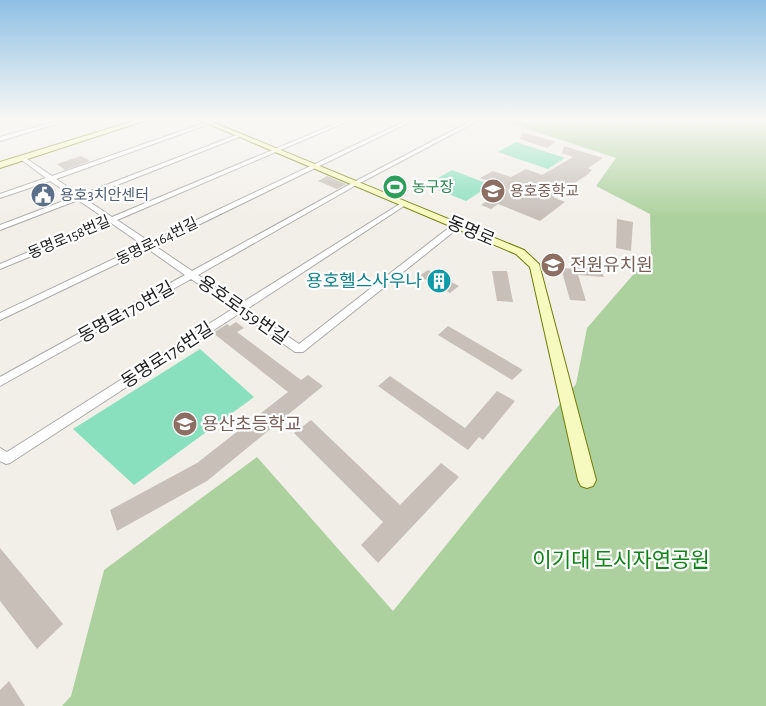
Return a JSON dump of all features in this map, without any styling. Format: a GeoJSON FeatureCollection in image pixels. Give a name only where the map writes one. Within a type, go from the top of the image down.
{"type":"FeatureCollection","features":[{"type":"Feature","properties":{"kind":"street"},"geometry":{"type":"LineString","coordinates":[[0,165],[41,152]]}},
{"type":"Feature","properties":{"kind":"street"},"geometry":{"type":"LineString","coordinates":[[0,196],[127,152]]}},
{"type":"Feature","properties":{"kind":"street"},"geometry":{"type":"LineString","coordinates":[[0,228],[200,152]]}},
{"type":"Feature","properties":{"kind":"street","name":"동명로158번길"},"geometry":{"type":"LineString","coordinates":[[0,267],[271,152]]}},
{"type":"Feature","properties":{"kind":"street","name":"동명로"},"geometry":{"type":"LineString","coordinates":[[281,152],[520,252],[535,266],[586,480]]}},
{"type":"Feature","properties":{"kind":"street","name":"동명로164번길"},"geometry":{"type":"LineString","coordinates":[[0,317],[344,152]]}},
{"type":"Feature","properties":{"kind":"street","name":"동명로170번길"},"geometry":{"type":"LineString","coordinates":[[0,382],[356,183],[415,152]]}},
{"type":"Feature","properties":{"kind":"street","name":"용호로159번길"},"geometry":{"type":"LineString","coordinates":[[22,158],[299,349],[458,225]]}},
{"type":"Feature","properties":{"kind":"street","name":"동명로176번길"},"geometry":{"type":"LineString","coordinates":[[3,456],[241,308],[405,203]]}},
{"type":"Feature","properties":{"kind":"green space"},"geometry":{"type":"Polygon","coordinates":[[[498,152],[546,152],[565,158],[548,169],[498,152]]]}},
{"type":"Feature","properties":{"kind":"green space","name":"이기대 도시자연공원"},"geometry":{"type":"Polygon","coordinates":[[[598,152],[766,152],[766,706],[62,706],[71,696],[104,570],[257,457],[393,611],[576,384],[587,328],[651,254],[650,214],[596,186],[616,158],[598,152]]]}},
{"type":"Feature","properties":{"kind":"green space"},"geometry":{"type":"Polygon","coordinates":[[[452,170],[491,185],[466,201],[426,185],[452,170]]]}},
{"type":"Feature","properties":{"kind":"green space"},"geometry":{"type":"Polygon","coordinates":[[[200,349],[254,397],[134,485],[73,429],[200,349]]]}},
{"type":"Feature","properties":{"kind":"building"},"geometry":{"type":"Polygon","coordinates":[[[583,152],[603,158],[588,168],[592,170],[587,175],[553,197],[565,202],[540,221],[498,204],[491,209],[481,205],[506,188],[480,178],[493,171],[511,177],[526,169],[542,175],[573,157],[562,153],[583,152]]]}},
{"type":"Feature","properties":{"kind":"building"},"geometry":{"type":"Polygon","coordinates":[[[81,156],[90,161],[65,170],[57,164],[81,156]]]}},
{"type":"Feature","properties":{"kind":"building"},"geometry":{"type":"Polygon","coordinates":[[[327,176],[346,184],[337,189],[318,181],[327,176]]]}},
{"type":"Feature","properties":{"kind":"building"},"geometry":{"type":"Polygon","coordinates":[[[617,219],[633,222],[631,251],[616,248],[617,219]]]}},
{"type":"Feature","properties":{"kind":"building"},"geometry":{"type":"Polygon","coordinates":[[[574,265],[600,267],[604,277],[578,275],[586,301],[570,300],[561,268],[575,269],[574,265]]]}},
{"type":"Feature","properties":{"kind":"building","name":"용호헬스사우나"},"geometry":{"type":"Polygon","coordinates":[[[428,270],[459,286],[450,293],[419,276],[428,270]]]}},
{"type":"Feature","properties":{"kind":"building"},"geometry":{"type":"Polygon","coordinates":[[[492,271],[507,271],[513,302],[497,301],[492,271]]]}},
{"type":"Feature","properties":{"kind":"building"},"geometry":{"type":"Polygon","coordinates":[[[236,322],[244,328],[237,332],[301,380],[308,375],[323,386],[207,481],[117,531],[110,510],[197,463],[288,392],[213,333],[227,324],[230,326],[236,322]]]}},
{"type":"Feature","properties":{"kind":"building"},"geometry":{"type":"Polygon","coordinates":[[[448,326],[523,370],[512,380],[438,335],[448,326]]]}},
{"type":"Feature","properties":{"kind":"building"},"geometry":{"type":"Polygon","coordinates":[[[390,376],[465,428],[497,391],[515,401],[483,440],[479,437],[468,450],[378,386],[390,376]]]}},
{"type":"Feature","properties":{"kind":"building"},"geometry":{"type":"Polygon","coordinates":[[[311,420],[400,505],[441,463],[459,477],[378,563],[361,545],[383,522],[294,433],[311,420]]]}},
{"type":"Feature","properties":{"kind":"building"},"geometry":{"type":"Polygon","coordinates":[[[0,548],[63,624],[37,649],[0,601],[0,548]]]}},
{"type":"Feature","properties":{"kind":"building"},"geometry":{"type":"Polygon","coordinates":[[[9,681],[25,706],[0,706],[0,690],[9,681]]]}},
{"type":"Feature","properties":{"kind":"place","name":"농구장"},"geometry":{"type":"Point","coordinates":[395,187]}},
{"type":"Feature","properties":{"kind":"place","name":"용호중학교"},"geometry":{"type":"Point","coordinates":[493,191]}},
{"type":"Feature","properties":{"kind":"place","name":"용호3치안센터"},"geometry":{"type":"Point","coordinates":[43,195]}},
{"type":"Feature","properties":{"kind":"place","name":"전원유치원"},"geometry":{"type":"Point","coordinates":[553,265]}},
{"type":"Feature","properties":{"kind":"place","name":"용호헬스사우나"},"geometry":{"type":"Point","coordinates":[439,281]}},
{"type":"Feature","properties":{"kind":"place","name":"용산초등학교"},"geometry":{"type":"Point","coordinates":[185,424]}}]}
